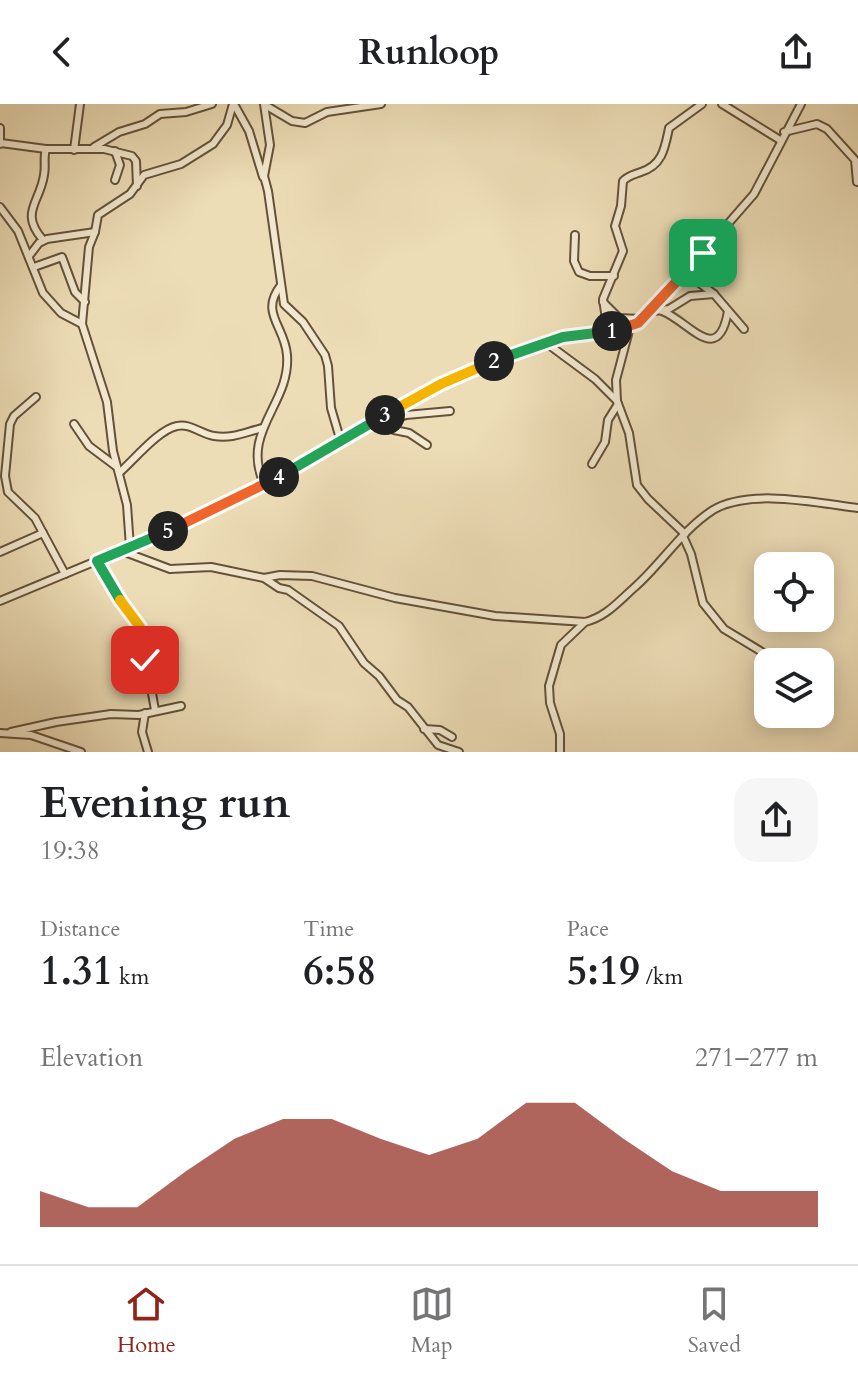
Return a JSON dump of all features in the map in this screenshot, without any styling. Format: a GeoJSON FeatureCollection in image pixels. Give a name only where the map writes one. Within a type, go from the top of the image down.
{"type":"FeatureCollection","features":[{"type":"Feature","properties":{"kind":"street"},"geometry":{"type":"LineString","coordinates":[[74,150],[80,104]]}},
{"type":"Feature","properties":{"kind":"street"},"geometry":{"type":"LineString","coordinates":[[91,149],[119,132],[145,124],[160,114],[186,112],[212,104]]}},
{"type":"Feature","properties":{"kind":"street"},"geometry":{"type":"LineString","coordinates":[[235,104],[249,131],[268,191],[286,308],[303,322],[325,355],[331,408],[341,442]]}},
{"type":"Feature","properties":{"kind":"street"},"geometry":{"type":"LineString","coordinates":[[130,547],[127,505],[107,402],[82,324],[89,247],[98,215],[137,187],[148,173],[181,164],[213,144],[227,125],[235,104]]}},
{"type":"Feature","properties":{"kind":"street"},"geometry":{"type":"LineString","coordinates":[[264,104],[292,121],[305,123],[322,113],[381,104]]}},
{"type":"Feature","properties":{"kind":"street"},"geometry":{"type":"LineString","coordinates":[[264,104],[270,145],[264,180]]}},
{"type":"Feature","properties":{"kind":"street"},"geometry":{"type":"LineString","coordinates":[[602,333],[606,319],[605,291],[623,251],[615,229],[623,181],[651,168],[665,152],[669,128],[702,104]]}},
{"type":"Feature","properties":{"kind":"street"},"geometry":{"type":"LineString","coordinates":[[722,104],[780,140]]}},
{"type":"Feature","properties":{"kind":"street"},"geometry":{"type":"LineString","coordinates":[[0,601],[183,525],[264,484],[452,379],[502,357],[545,342],[630,327],[685,272],[754,194],[801,104]]}},
{"type":"Feature","properties":{"kind":"street"},"geometry":{"type":"LineString","coordinates":[[794,114],[805,127]]}},
{"type":"Feature","properties":{"kind":"street"},"geometry":{"type":"LineString","coordinates":[[784,132],[817,124],[827,129],[855,160],[857,182]]}},
{"type":"Feature","properties":{"kind":"street"},"geometry":{"type":"LineString","coordinates":[[0,128],[0,144],[115,151],[135,158],[137,187]]}},
{"type":"Feature","properties":{"kind":"street"},"geometry":{"type":"LineString","coordinates":[[43,240],[31,219],[34,201],[44,177],[46,149]]}},
{"type":"Feature","properties":{"kind":"street"},"geometry":{"type":"LineString","coordinates":[[115,151],[120,165],[115,180]]}},
{"type":"Feature","properties":{"kind":"street"},"geometry":{"type":"LineString","coordinates":[[0,207],[18,231],[34,267],[35,278],[48,301],[61,313],[82,324]]}},
{"type":"Feature","properties":{"kind":"street"},"geometry":{"type":"LineString","coordinates":[[29,256],[43,240],[95,232]]}},
{"type":"Feature","properties":{"kind":"street"},"geometry":{"type":"LineString","coordinates":[[575,235],[574,261],[579,272],[590,276],[614,276]]}},
{"type":"Feature","properties":{"kind":"street"},"geometry":{"type":"LineString","coordinates":[[34,267],[62,257],[73,288],[85,302]]}},
{"type":"Feature","properties":{"kind":"street"},"geometry":{"type":"LineString","coordinates":[[685,272],[714,294],[744,329]]}},
{"type":"Feature","properties":{"kind":"street"},"geometry":{"type":"LineString","coordinates":[[264,484],[256,465],[263,428],[282,391],[286,375],[286,346],[271,306],[273,296],[281,285]]}},
{"type":"Feature","properties":{"kind":"street"},"geometry":{"type":"LineString","coordinates":[[662,311],[690,296],[714,294]]}},
{"type":"Feature","properties":{"kind":"street"},"geometry":{"type":"LineString","coordinates":[[603,302],[619,318],[641,319]]}},
{"type":"Feature","properties":{"kind":"street"},"geometry":{"type":"LineString","coordinates":[[647,312],[662,311],[673,315],[710,340],[717,336],[728,311]]}},
{"type":"Feature","properties":{"kind":"street"},"geometry":{"type":"LineString","coordinates":[[630,327],[616,380],[637,485],[684,535],[703,603],[724,629],[755,648]]}},
{"type":"Feature","properties":{"kind":"street"},"geometry":{"type":"LineString","coordinates":[[545,342],[595,379],[618,402]]}},
{"type":"Feature","properties":{"kind":"street"},"geometry":{"type":"LineString","coordinates":[[36,397],[14,416],[10,424],[6,485],[10,496],[35,518],[65,574]]}},
{"type":"Feature","properties":{"kind":"street"},"geometry":{"type":"LineString","coordinates":[[592,464],[605,442],[609,418],[618,402]]}},
{"type":"Feature","properties":{"kind":"street"},"geometry":{"type":"LineString","coordinates":[[379,418],[389,421],[406,415],[450,411]]}},
{"type":"Feature","properties":{"kind":"street"},"geometry":{"type":"LineString","coordinates":[[389,421],[394,430],[409,433],[427,445]]}},
{"type":"Feature","properties":{"kind":"street"},"geometry":{"type":"LineString","coordinates":[[74,424],[89,446],[118,470]]}},
{"type":"Feature","properties":{"kind":"street"},"geometry":{"type":"LineString","coordinates":[[118,470],[160,434],[175,426],[188,426],[214,436],[245,435],[263,428]]}},
{"type":"Feature","properties":{"kind":"street"},"geometry":{"type":"LineString","coordinates":[[245,435],[260,445]]}},
{"type":"Feature","properties":{"kind":"street"},"geometry":{"type":"LineString","coordinates":[[0,479],[6,485]]}},
{"type":"Feature","properties":{"kind":"street"},"geometry":{"type":"LineString","coordinates":[[264,578],[312,576],[395,598],[495,616],[585,622],[609,611],[643,580],[684,535],[717,508],[782,497],[858,508]]}},
{"type":"Feature","properties":{"kind":"street"},"geometry":{"type":"LineString","coordinates":[[0,552],[43,533]]}},
{"type":"Feature","properties":{"kind":"street"},"geometry":{"type":"LineString","coordinates":[[122,551],[170,569],[211,567],[264,578],[332,619],[364,663],[379,676],[397,700],[408,707],[438,745],[459,752]]}},
{"type":"Feature","properties":{"kind":"street"},"geometry":{"type":"LineString","coordinates":[[97,561],[116,595],[140,627],[155,710]]}},
{"type":"Feature","properties":{"kind":"street"},"geometry":{"type":"LineString","coordinates":[[560,752],[560,734],[550,703],[549,686],[561,645],[585,622]]}},
{"type":"Feature","properties":{"kind":"street"},"geometry":{"type":"LineString","coordinates":[[0,733],[66,720],[145,713],[181,706]]}},
{"type":"Feature","properties":{"kind":"street"},"geometry":{"type":"LineString","coordinates":[[145,713],[142,732],[148,752]]}},
{"type":"Feature","properties":{"kind":"street"},"geometry":{"type":"LineString","coordinates":[[424,729],[440,730],[452,737]]}},
{"type":"Feature","properties":{"kind":"street"},"geometry":{"type":"LineString","coordinates":[[11,732],[31,735],[81,752]]}},
{"type":"Feature","properties":{"kind":"route"},"geometry":{"type":"LineString","coordinates":[[145,660],[141,630],[97,561],[227,503],[296,468],[423,393],[502,357],[563,337],[602,333],[635,325],[703,253]]}}]}
